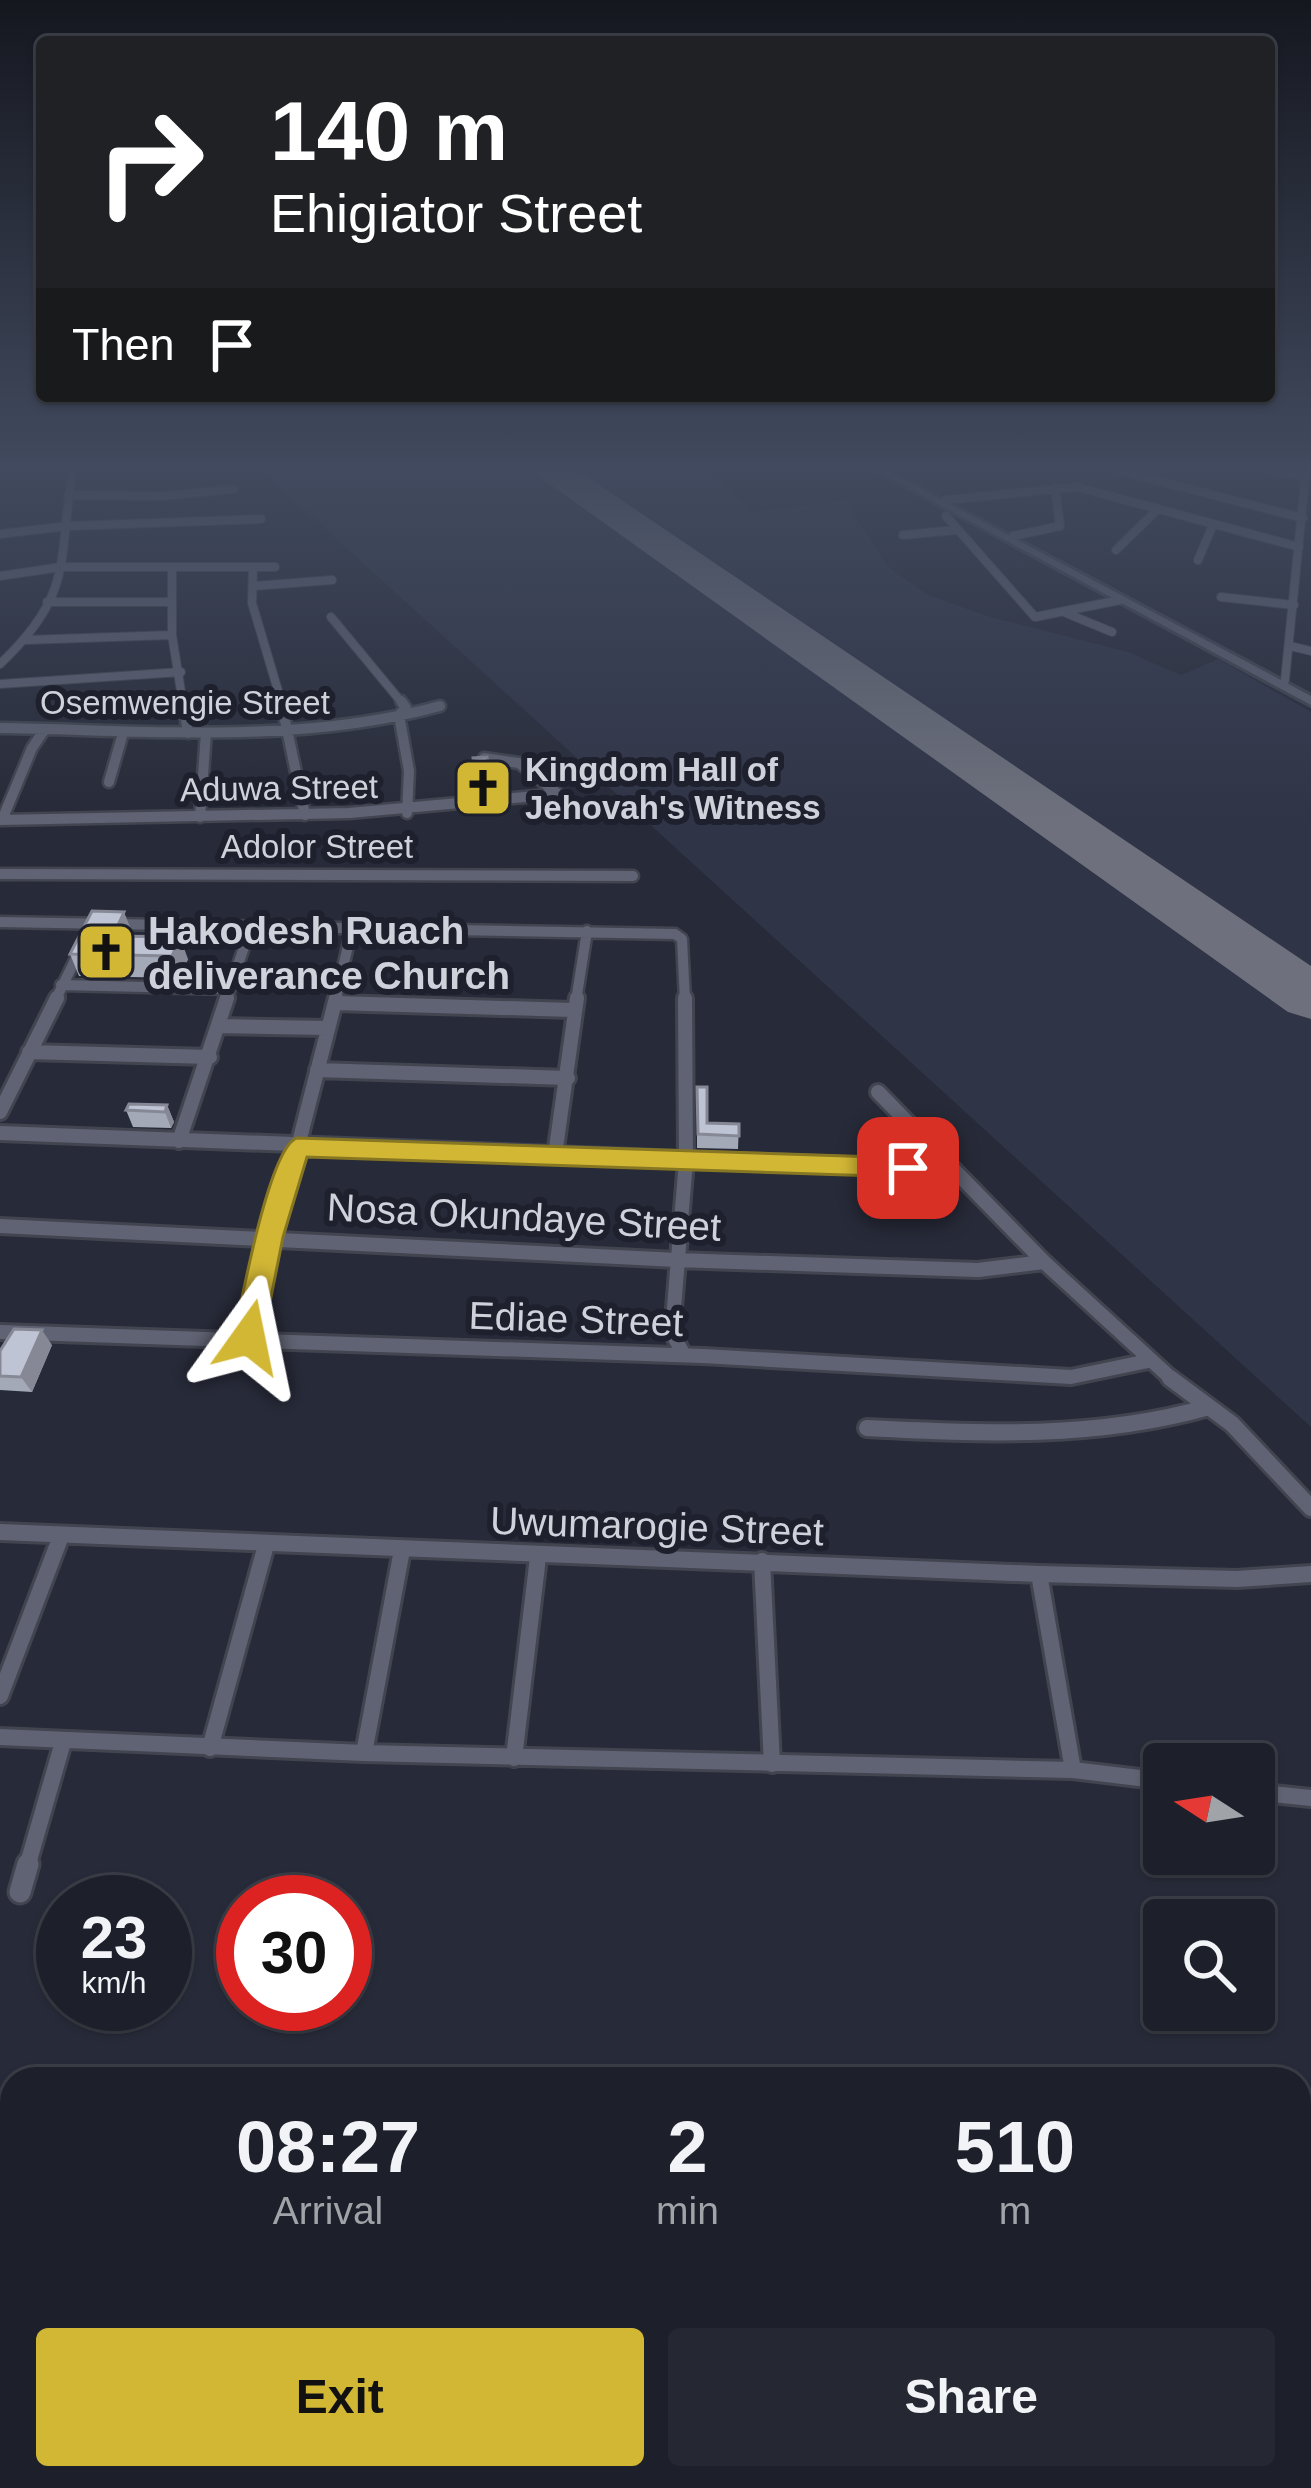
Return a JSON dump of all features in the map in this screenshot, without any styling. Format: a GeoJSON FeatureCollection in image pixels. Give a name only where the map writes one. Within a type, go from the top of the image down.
{"type":"FeatureCollection","features":[{"type":"Feature","properties":{"kind":"main road"},"geometry":{"type":"LineString","coordinates":[[1093,586],[1311,697]]}},
{"type":"Feature","properties":{"kind":"main road"},"geometry":{"type":"LineString","coordinates":[[1102,586],[1311,697]]}},
{"type":"Feature","properties":{"kind":"street"},"geometry":{"type":"LineString","coordinates":[[0,664],[25,640],[54,586]]}},
{"type":"Feature","properties":{"kind":"street"},"geometry":{"type":"LineString","coordinates":[[171,586],[172,635],[182,672],[188,733]]}},
{"type":"Feature","properties":{"kind":"street"},"geometry":{"type":"LineString","coordinates":[[253,586],[252,603],[290,733],[305,815]]}},
{"type":"Feature","properties":{"kind":"street"},"geometry":{"type":"LineString","coordinates":[[1006,586],[1030,614],[1044,617],[1120,601]]}},
{"type":"Feature","properties":{"kind":"street"},"geometry":{"type":"LineString","coordinates":[[1285,680],[1296,586]]}},
{"type":"Feature","properties":{"kind":"street"},"geometry":{"type":"LineString","coordinates":[[1221,597],[1311,614]]}},
{"type":"Feature","properties":{"kind":"street"},"geometry":{"type":"LineString","coordinates":[[47,602],[171,602]]}},
{"type":"Feature","properties":{"kind":"street"},"geometry":{"type":"LineString","coordinates":[[1066,613],[1112,632]]}},
{"type":"Feature","properties":{"kind":"street"},"geometry":{"type":"LineString","coordinates":[[331,617],[353,648],[386,678],[406,708],[399,716],[410,771],[407,813]]}},
{"type":"Feature","properties":{"kind":"street"},"geometry":{"type":"LineString","coordinates":[[25,640],[172,635]]}},
{"type":"Feature","properties":{"kind":"street"},"geometry":{"type":"LineString","coordinates":[[1290,646],[1311,651]]}},
{"type":"Feature","properties":{"kind":"street"},"geometry":{"type":"LineString","coordinates":[[0,684],[182,672]]}},
{"type":"Feature","properties":{"kind":"street","name":"Osemwengie Street"},"geometry":{"type":"LineString","coordinates":[[0,728],[290,733],[344,729],[440,706]]}},
{"type":"Feature","properties":{"kind":"street"},"geometry":{"type":"LineString","coordinates":[[1,820],[45,729]]}},
{"type":"Feature","properties":{"kind":"street"},"geometry":{"type":"LineString","coordinates":[[109,782],[122,733]]}},
{"type":"Feature","properties":{"kind":"street"},"geometry":{"type":"LineString","coordinates":[[200,817],[206,734]]}},
{"type":"Feature","properties":{"kind":"street","name":"Aduwa Street"},"geometry":{"type":"LineString","coordinates":[[1,820],[407,813],[558,794],[519,763],[484,758]]}},
{"type":"Feature","properties":{"kind":"street","name":"Adolor Street"},"geometry":{"type":"LineString","coordinates":[[0,874],[634,876]]}},
{"type":"Feature","properties":{"kind":"street"},"geometry":{"type":"LineString","coordinates":[[0,922],[666,932],[682,939],[686,1160],[672,1333],[685,1355]]}},
{"type":"Feature","properties":{"kind":"street"},"geometry":{"type":"LineString","coordinates":[[0,1112],[95,922]]}},
{"type":"Feature","properties":{"kind":"street"},"geometry":{"type":"LineString","coordinates":[[179,1141],[251,926]]}},
{"type":"Feature","properties":{"kind":"street"},"geometry":{"type":"LineString","coordinates":[[249,1337],[270,1237],[352,929]]}},
{"type":"Feature","properties":{"kind":"street"},"geometry":{"type":"LineString","coordinates":[[555,1154],[568,1078],[572,1010],[587,931]]}},
{"type":"Feature","properties":{"kind":"street"},"geometry":{"type":"LineString","coordinates":[[61,985],[230,989]]}},
{"type":"Feature","properties":{"kind":"street"},"geometry":{"type":"LineString","coordinates":[[336,1003],[572,1010]]}},
{"type":"Feature","properties":{"kind":"street"},"geometry":{"type":"LineString","coordinates":[[220,1026],[328,1028]]}},
{"type":"Feature","properties":{"kind":"street"},"geometry":{"type":"LineString","coordinates":[[29,1052],[210,1057]]}},
{"type":"Feature","properties":{"kind":"street"},"geometry":{"type":"LineString","coordinates":[[317,1070],[568,1078]]}},
{"type":"Feature","properties":{"kind":"street"},"geometry":{"type":"LineString","coordinates":[[878,1092],[1044,1262],[1148,1361],[1232,1424],[1311,1508]]}},
{"type":"Feature","properties":{"kind":"street"},"geometry":{"type":"LineString","coordinates":[[0,1133],[297,1148],[952,1169]]}},
{"type":"Feature","properties":{"kind":"street","name":"Nosa Okundaye Street"},"geometry":{"type":"LineString","coordinates":[[0,1226],[677,1260],[978,1270],[1044,1262]]}},
{"type":"Feature","properties":{"kind":"street","name":"Ediae Street"},"geometry":{"type":"LineString","coordinates":[[7,1337],[249,1337],[1071,1377],[1148,1361]]}},
{"type":"Feature","properties":{"kind":"street"},"geometry":{"type":"LineString","coordinates":[[867,1428],[1096,1433],[1167,1421],[1209,1407]]}},
{"type":"Feature","properties":{"kind":"street","name":"Uwumarogie Street"},"geometry":{"type":"LineString","coordinates":[[0,1532],[1039,1574],[1237,1579],[1311,1574]]}},
{"type":"Feature","properties":{"kind":"street"},"geometry":{"type":"LineString","coordinates":[[0,1696],[61,1536]]}},
{"type":"Feature","properties":{"kind":"street"},"geometry":{"type":"LineString","coordinates":[[210,1748],[266,1545]]}},
{"type":"Feature","properties":{"kind":"street"},"geometry":{"type":"LineString","coordinates":[[364,1753],[402,1550]]}},
{"type":"Feature","properties":{"kind":"street"},"geometry":{"type":"LineString","coordinates":[[514,1757],[538,1556]]}},
{"type":"Feature","properties":{"kind":"street"},"geometry":{"type":"LineString","coordinates":[[762,1561],[772,1763]]}},
{"type":"Feature","properties":{"kind":"street"},"geometry":{"type":"LineString","coordinates":[[1039,1574],[1073,1770]]}},
{"type":"Feature","properties":{"kind":"street"},"geometry":{"type":"LineString","coordinates":[[0,1737],[364,1753],[1073,1770],[1143,1778]]}},
{"type":"Feature","properties":{"kind":"street"},"geometry":{"type":"LineString","coordinates":[[20,1892],[63,1742]]}},
{"type":"Feature","properties":{"kind":"street"},"geometry":{"type":"LineString","coordinates":[[1275,1794],[1311,1798]]}},
{"type":"Feature","properties":{"kind":"shaded area"},"geometry":{"type":"Polygon","coordinates":[[[388,586],[915,586],[990,617],[1128,652],[1181,675],[1218,659],[1311,712],[1311,1427],[388,586]]]}},
{"type":"Feature","properties":{"kind":"building"},"geometry":{"type":"Polygon","coordinates":[[[487,757],[489,774],[475,775],[473,758],[487,757]]]}},
{"type":"Feature","properties":{"kind":"building"},"geometry":{"type":"Polygon","coordinates":[[[92,911],[124,912],[113,936],[180,937],[172,956],[70,954],[92,911]]]}},
{"type":"Feature","properties":{"kind":"building"},"geometry":{"type":"Polygon","coordinates":[[[697,1087],[707,1087],[707,1123],[739,1124],[739,1136],[698,1134],[697,1087]]]}},
{"type":"Feature","properties":{"kind":"building"},"geometry":{"type":"Polygon","coordinates":[[[129,1104],[167,1105],[165,1112],[126,1110],[129,1104]]]}},
{"type":"Feature","properties":{"kind":"building"},"geometry":{"type":"Polygon","coordinates":[[[14,1329],[42,1330],[21,1377],[0,1376],[0,1351],[14,1329]]]}},
{"type":"Feature","properties":{"kind":"runway"},"geometry":{"type":"LineString","coordinates":[[718,586],[1311,997]]}},
{"type":"Feature","properties":{"kind":"place","name":"Kingdom Hall of Jehovah's Witness"},"geometry":{"type":"Point","coordinates":[483,788]}},
{"type":"Feature","properties":{"kind":"place","name":"Hakodesh Ruach deliverance Church"},"geometry":{"type":"Point","coordinates":[106,952]}},
{"type":"Feature","properties":{"kind":"route"},"geometry":{"type":"LineString","coordinates":[[249,1337],[270,1237],[297,1148],[419,1148],[908,1168]]}}]}
